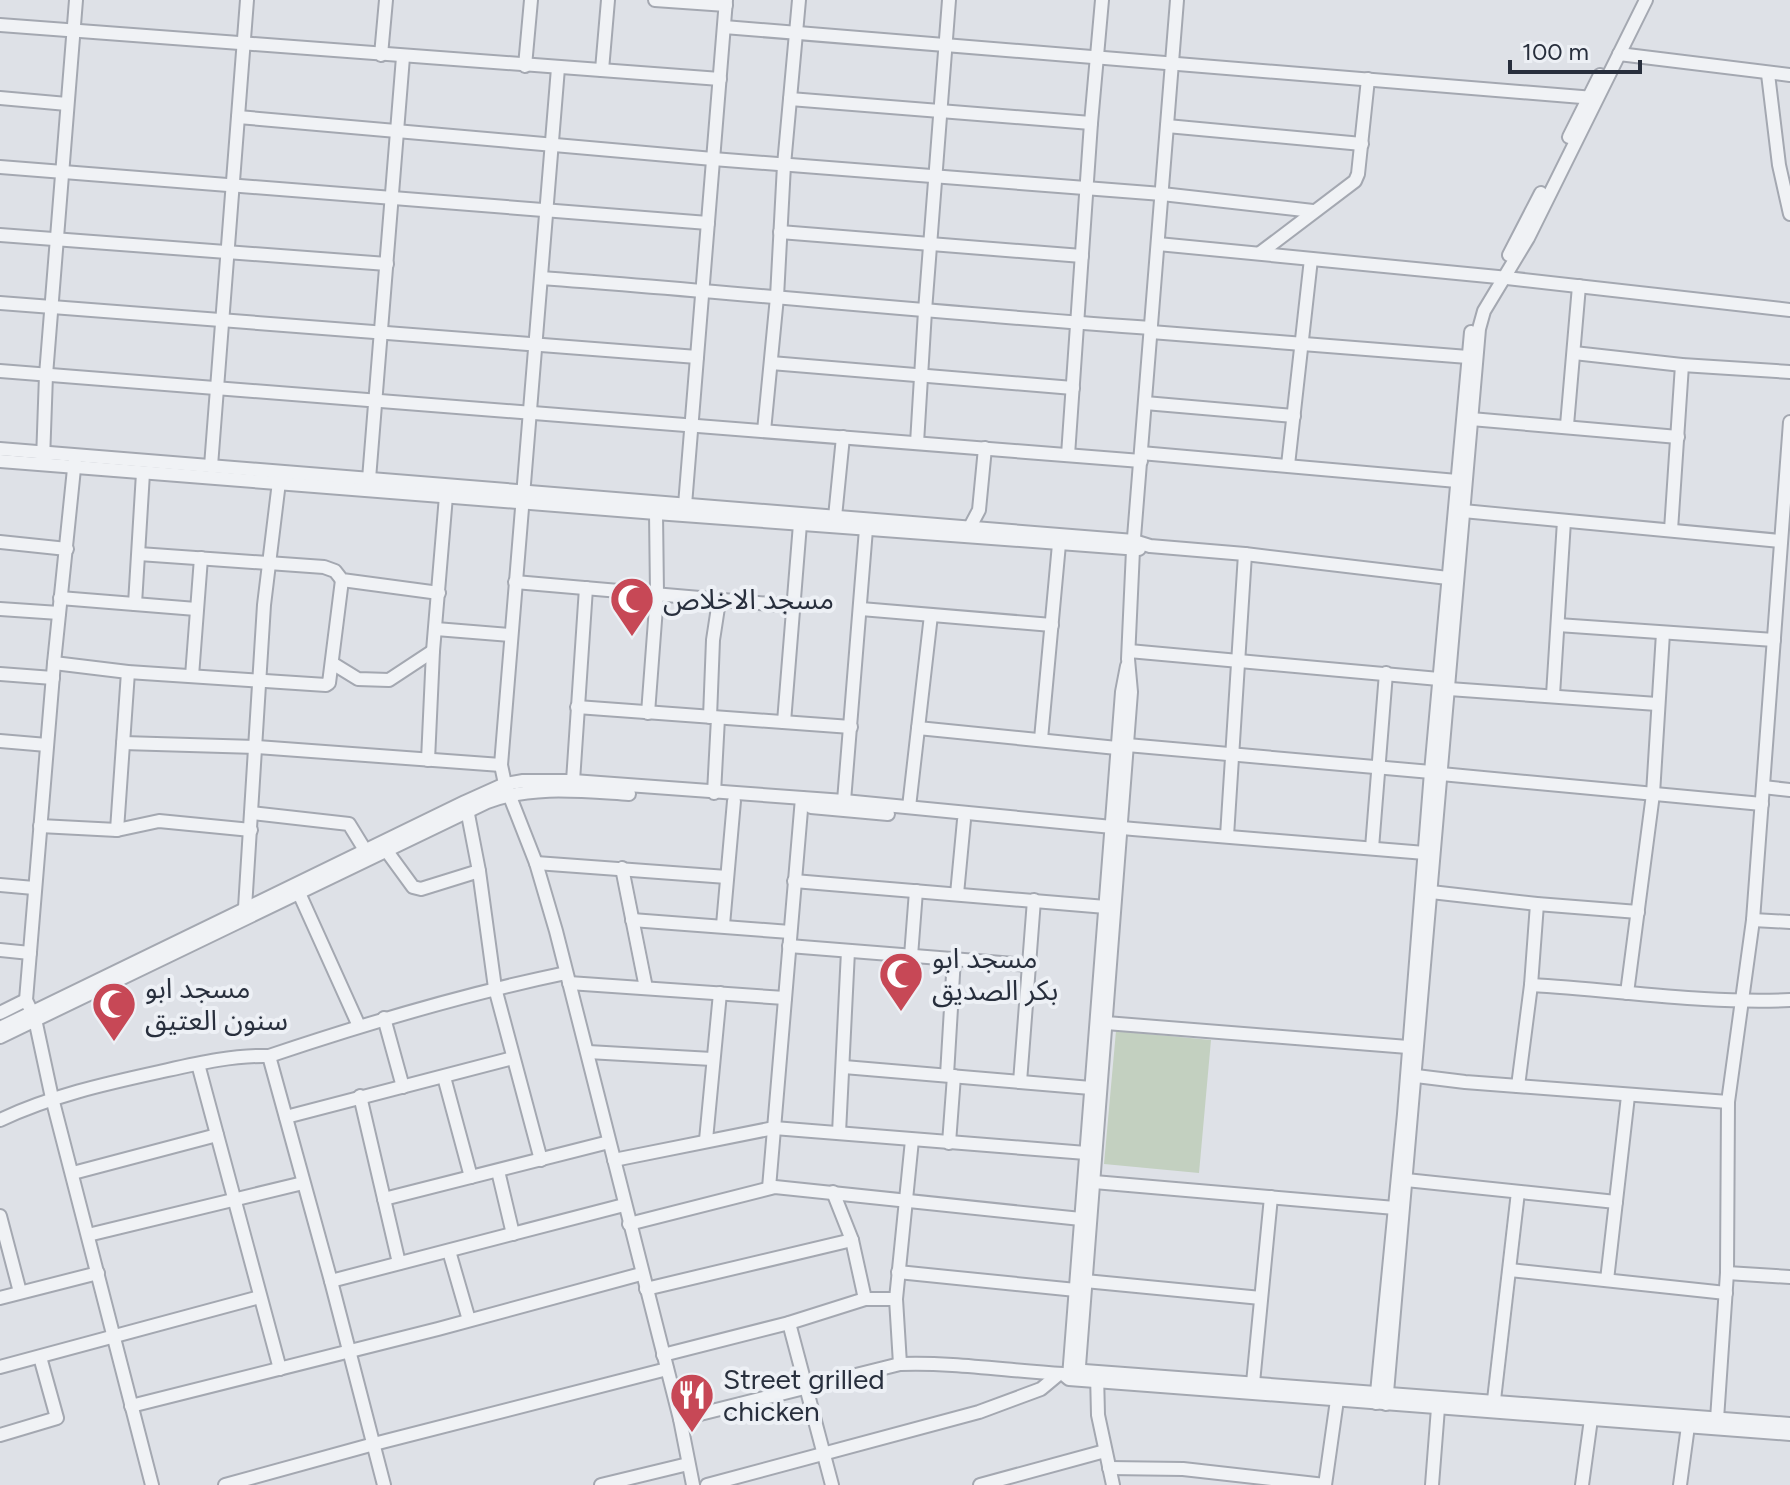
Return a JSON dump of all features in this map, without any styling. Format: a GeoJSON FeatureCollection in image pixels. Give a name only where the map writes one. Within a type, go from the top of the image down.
{"type":"FeatureCollection","features":[{"type":"Feature","properties":{"kind":"street"},"geometry":{"type":"LineString","coordinates":[[43,459],[46,375],[76,0]]}},
{"type":"Feature","properties":{"kind":"street"},"geometry":{"type":"LineString","coordinates":[[211,466],[247,0]]}},
{"type":"Feature","properties":{"kind":"street"},"geometry":{"type":"LineString","coordinates":[[381,55],[386,0]]}},
{"type":"Feature","properties":{"kind":"street"},"geometry":{"type":"LineString","coordinates":[[525,66],[531,0]]}},
{"type":"Feature","properties":{"kind":"street"},"geometry":{"type":"LineString","coordinates":[[602,70],[608,0]]}},
{"type":"Feature","properties":{"kind":"street"},"geometry":{"type":"LineString","coordinates":[[655,0],[726,2],[685,505]]}},
{"type":"Feature","properties":{"kind":"street"},"geometry":{"type":"LineString","coordinates":[[764,431],[799,0]]}},
{"type":"Feature","properties":{"kind":"street"},"geometry":{"type":"LineString","coordinates":[[917,443],[949,0]]}},
{"type":"Feature","properties":{"kind":"street"},"geometry":{"type":"LineString","coordinates":[[1068,455],[1102,0]]}},
{"type":"Feature","properties":{"kind":"street"},"geometry":{"type":"LineString","coordinates":[[1069,1374],[1094,1182],[1120,829],[1122,692],[1129,655],[1134,545],[1177,0]]}},
{"type":"Feature","properties":{"kind":"street"},"geometry":{"type":"LineString","coordinates":[[1382,1399],[1406,1180],[1411,1075],[1408,1047],[1425,853],[1449,689],[1481,321],[1593,98],[1636,0]]}},
{"type":"Feature","properties":{"kind":"street"},"geometry":{"type":"LineString","coordinates":[[1593,98],[1646,0]]}},
{"type":"Feature","properties":{"kind":"street"},"geometry":{"type":"LineString","coordinates":[[0,25],[720,79]]}},
{"type":"Feature","properties":{"kind":"street"},"geometry":{"type":"LineString","coordinates":[[724,27],[1593,98]]}},
{"type":"Feature","properties":{"kind":"street"},"geometry":{"type":"LineString","coordinates":[[1619,54],[1790,75]]}},
{"type":"Feature","properties":{"kind":"street"},"geometry":{"type":"LineString","coordinates":[[369,479],[403,57]]}},
{"type":"Feature","properties":{"kind":"street"},"geometry":{"type":"LineString","coordinates":[[558,68],[501,765],[507,789],[536,863],[588,1052],[641,1274],[680,1419],[693,1485]]}},
{"type":"Feature","properties":{"kind":"street"},"geometry":{"type":"LineString","coordinates":[[1768,74],[1779,165],[1790,214]]}},
{"type":"Feature","properties":{"kind":"street"},"geometry":{"type":"LineString","coordinates":[[1260,253],[1355,181],[1368,79]]}},
{"type":"Feature","properties":{"kind":"street"},"geometry":{"type":"LineString","coordinates":[[0,98],[67,104]]}},
{"type":"Feature","properties":{"kind":"street"},"geometry":{"type":"LineString","coordinates":[[790,99],[1091,123]]}},
{"type":"Feature","properties":{"kind":"street"},"geometry":{"type":"LineString","coordinates":[[238,117],[784,165],[1162,194],[1313,211]]}},
{"type":"Feature","properties":{"kind":"street"},"geometry":{"type":"LineString","coordinates":[[1167,126],[1362,144]]}},
{"type":"Feature","properties":{"kind":"street"},"geometry":{"type":"LineString","coordinates":[[0,167],[708,223]]}},
{"type":"Feature","properties":{"kind":"street"},"geometry":{"type":"LineString","coordinates":[[780,232],[1082,256]]}},
{"type":"Feature","properties":{"kind":"street"},"geometry":{"type":"LineString","coordinates":[[0,235],[387,264]]}},
{"type":"Feature","properties":{"kind":"street"},"geometry":{"type":"LineString","coordinates":[[1158,244],[1502,277],[1790,310]]}},
{"type":"Feature","properties":{"kind":"street"},"geometry":{"type":"LineString","coordinates":[[1288,465],[1311,259]]}},
{"type":"Feature","properties":{"kind":"street"},"geometry":{"type":"LineString","coordinates":[[1382,1399],[1395,1208],[1431,892],[1439,679],[1468,357],[1475,317],[1502,277]]}},
{"type":"Feature","properties":{"kind":"street"},"geometry":{"type":"LineString","coordinates":[[541,278],[1468,357]]}},
{"type":"Feature","properties":{"kind":"street"},"geometry":{"type":"LineString","coordinates":[[1567,425],[1579,286]]}},
{"type":"Feature","properties":{"kind":"street"},"geometry":{"type":"LineString","coordinates":[[0,303],[697,357]]}},
{"type":"Feature","properties":{"kind":"street"},"geometry":{"type":"LineString","coordinates":[[1574,353],[1682,365],[1790,372]]}},
{"type":"Feature","properties":{"kind":"street"},"geometry":{"type":"LineString","coordinates":[[771,363],[1073,388]]}},
{"type":"Feature","properties":{"kind":"street"},"geometry":{"type":"LineString","coordinates":[[1671,530],[1682,365]]}},
{"type":"Feature","properties":{"kind":"street"},"geometry":{"type":"LineString","coordinates":[[0,371],[1068,455],[1288,465],[1457,481]]}},
{"type":"Feature","properties":{"kind":"street"},"geometry":{"type":"LineString","coordinates":[[1145,403],[1294,416]]}},
{"type":"Feature","properties":{"kind":"street"},"geometry":{"type":"LineString","coordinates":[[1471,419],[1678,437]]}},
{"type":"Feature","properties":{"kind":"street"},"geometry":{"type":"LineString","coordinates":[[1717,1419],[1727,1273],[1728,1102],[1753,920],[1781,541],[1787,504],[1790,422]]}},
{"type":"Feature","properties":{"kind":"street"},"geometry":{"type":"LineString","coordinates":[[835,517],[843,437]]}},
{"type":"Feature","properties":{"kind":"street"},"geometry":{"type":"LineString","coordinates":[[970,527],[979,510],[985,448]]}},
{"type":"Feature","properties":{"kind":"street"},"geometry":{"type":"LineString","coordinates":[[0,449],[43,459]]}},
{"type":"Feature","properties":{"kind":"street"},"geometry":{"type":"LineString","coordinates":[[0,461],[43,459],[211,466],[369,479],[656,513],[866,529],[882,525],[970,527],[1043,538],[1059,544],[1134,545]]}},
{"type":"Feature","properties":{"kind":"street"},"geometry":{"type":"LineString","coordinates":[[75,461],[143,473],[446,496],[685,505],[835,517],[882,525],[1245,554],[1448,578]]}},
{"type":"Feature","properties":{"kind":"street"},"geometry":{"type":"LineString","coordinates":[[75,461],[34,888],[30,953],[31,1010],[152,1485]]}},
{"type":"Feature","properties":{"kind":"street"},"geometry":{"type":"LineString","coordinates":[[135,604],[143,473]]}},
{"type":"Feature","properties":{"kind":"street"},"geometry":{"type":"LineString","coordinates":[[245,908],[269,564],[279,482]]}},
{"type":"Feature","properties":{"kind":"street"},"geometry":{"type":"LineString","coordinates":[[428,760],[433,651],[446,496]]}},
{"type":"Feature","properties":{"kind":"street"},"geometry":{"type":"LineString","coordinates":[[1463,511],[1781,541]]}},
{"type":"Feature","properties":{"kind":"street"},"geometry":{"type":"LineString","coordinates":[[648,713],[657,594],[656,513]]}},
{"type":"Feature","properties":{"kind":"street"},"geometry":{"type":"LineString","coordinates":[[1553,695],[1564,521]]}},
{"type":"Feature","properties":{"kind":"street"},"geometry":{"type":"LineString","coordinates":[[784,722],[800,524]]}},
{"type":"Feature","properties":{"kind":"street"},"geometry":{"type":"LineString","coordinates":[[844,801],[866,529]]}},
{"type":"Feature","properties":{"kind":"street"},"geometry":{"type":"LineString","coordinates":[[0,542],[67,549]]}},
{"type":"Feature","properties":{"kind":"street"},"geometry":{"type":"LineString","coordinates":[[1041,739],[1059,544]]}},
{"type":"Feature","properties":{"kind":"street"},"geometry":{"type":"LineString","coordinates":[[139,554],[324,567],[335,571],[342,580],[439,593]]}},
{"type":"Feature","properties":{"kind":"street"},"geometry":{"type":"LineString","coordinates":[[1227,836],[1245,554]]}},
{"type":"Feature","properties":{"kind":"street"},"geometry":{"type":"LineString","coordinates":[[192,676],[201,558]]}},
{"type":"Feature","properties":{"kind":"street"},"geometry":{"type":"LineString","coordinates":[[54,663],[128,672],[326,685],[329,683],[342,580]]}},
{"type":"Feature","properties":{"kind":"street"},"geometry":{"type":"LineString","coordinates":[[515,582],[793,606]]}},
{"type":"Feature","properties":{"kind":"street"},"geometry":{"type":"LineString","coordinates":[[573,781],[586,588]]}},
{"type":"Feature","properties":{"kind":"street"},"geometry":{"type":"LineString","coordinates":[[60,598],[196,609]]}},
{"type":"Feature","properties":{"kind":"street"},"geometry":{"type":"LineString","coordinates":[[714,793],[713,640],[719,601]]}},
{"type":"Feature","properties":{"kind":"street"},"geometry":{"type":"LineString","coordinates":[[0,609],[59,613]]}},
{"type":"Feature","properties":{"kind":"street"},"geometry":{"type":"LineString","coordinates":[[861,609],[1052,625]]}},
{"type":"Feature","properties":{"kind":"street"},"geometry":{"type":"LineString","coordinates":[[909,807],[931,615]]}},
{"type":"Feature","properties":{"kind":"street"},"geometry":{"type":"LineString","coordinates":[[1776,616],[1790,617]]}},
{"type":"Feature","properties":{"kind":"street"},"geometry":{"type":"LineString","coordinates":[[1558,625],[1774,640]]}},
{"type":"Feature","properties":{"kind":"street"},"geometry":{"type":"LineString","coordinates":[[436,629],[511,635]]}},
{"type":"Feature","properties":{"kind":"street"},"geometry":{"type":"LineString","coordinates":[[1627,993],[1653,794],[1663,633]]}},
{"type":"Feature","properties":{"kind":"street"},"geometry":{"type":"LineString","coordinates":[[332,663],[358,679],[389,680],[433,651]]}},
{"type":"Feature","properties":{"kind":"street"},"geometry":{"type":"LineString","coordinates":[[1129,655],[1237,660],[1439,679]]}},
{"type":"Feature","properties":{"kind":"street"},"geometry":{"type":"LineString","coordinates":[[117,830],[128,672]]}},
{"type":"Feature","properties":{"kind":"street"},"geometry":{"type":"LineString","coordinates":[[1372,848],[1386,673]]}},
{"type":"Feature","properties":{"kind":"street"},"geometry":{"type":"LineString","coordinates":[[0,674],[53,678]]}},
{"type":"Feature","properties":{"kind":"street"},"geometry":{"type":"LineString","coordinates":[[1449,689],[1657,704]]}},
{"type":"Feature","properties":{"kind":"street"},"geometry":{"type":"LineString","coordinates":[[577,707],[851,727]]}},
{"type":"Feature","properties":{"kind":"street"},"geometry":{"type":"LineString","coordinates":[[918,728],[1378,767],[1762,804]]}},
{"type":"Feature","properties":{"kind":"street"},"geometry":{"type":"LineString","coordinates":[[0,741],[47,745]]}},
{"type":"Feature","properties":{"kind":"street"},"geometry":{"type":"LineString","coordinates":[[123,743],[257,747],[501,765]]}},
{"type":"Feature","properties":{"kind":"street"},"geometry":{"type":"LineString","coordinates":[[0,1028],[31,1010],[365,850],[523,781],[573,781],[964,820],[1227,836],[1425,853]]}},
{"type":"Feature","properties":{"kind":"street"},"geometry":{"type":"LineString","coordinates":[[1763,787],[1790,790]]}},
{"type":"Feature","properties":{"kind":"street"},"geometry":{"type":"LineString","coordinates":[[507,789],[734,801],[844,801],[1120,829]]}},
{"type":"Feature","properties":{"kind":"street"},"geometry":{"type":"LineString","coordinates":[[723,925],[734,801]]}},
{"type":"Feature","properties":{"kind":"street"},"geometry":{"type":"LineString","coordinates":[[769,1188],[802,802]]}},
{"type":"Feature","properties":{"kind":"street"},"geometry":{"type":"LineString","coordinates":[[0,1037],[31,1010],[299,893],[466,806]]}},
{"type":"Feature","properties":{"kind":"street"},"geometry":{"type":"LineString","coordinates":[[466,806],[479,871],[495,988],[541,1160]]}},
{"type":"Feature","properties":{"kind":"street"},"geometry":{"type":"LineString","coordinates":[[252,813],[349,824],[365,850]]}},
{"type":"Feature","properties":{"kind":"street"},"geometry":{"type":"LineString","coordinates":[[957,894],[964,820]]}},
{"type":"Feature","properties":{"kind":"street"},"geometry":{"type":"LineString","coordinates":[[40,826],[117,830],[159,821],[251,830]]}},
{"type":"Feature","properties":{"kind":"street"},"geometry":{"type":"LineString","coordinates":[[1081,1285],[1081,1219],[1106,907],[1120,829]]}},
{"type":"Feature","properties":{"kind":"street"},"geometry":{"type":"LineString","coordinates":[[386,850],[413,887],[421,889],[479,871]]}},
{"type":"Feature","properties":{"kind":"street"},"geometry":{"type":"LineString","coordinates":[[536,863],[727,877]]}},
{"type":"Feature","properties":{"kind":"street"},"geometry":{"type":"LineString","coordinates":[[622,868],[646,988]]}},
{"type":"Feature","properties":{"kind":"street"},"geometry":{"type":"LineString","coordinates":[[794,881],[1106,907]]}},
{"type":"Feature","properties":{"kind":"street"},"geometry":{"type":"LineString","coordinates":[[0,885],[34,888]]}},
{"type":"Feature","properties":{"kind":"street"},"geometry":{"type":"LineString","coordinates":[[911,956],[916,891]]}},
{"type":"Feature","properties":{"kind":"street"},"geometry":{"type":"LineString","coordinates":[[1431,892],[1638,912]]}},
{"type":"Feature","properties":{"kind":"street"},"geometry":{"type":"LineString","coordinates":[[299,893],[359,1026]]}},
{"type":"Feature","properties":{"kind":"street"},"geometry":{"type":"LineString","coordinates":[[1020,1082],[1034,900]]}},
{"type":"Feature","properties":{"kind":"street"},"geometry":{"type":"LineString","coordinates":[[1518,1086],[1531,985],[1537,904]]}},
{"type":"Feature","properties":{"kind":"street"},"geometry":{"type":"LineString","coordinates":[[632,920],[790,932]]}},
{"type":"Feature","properties":{"kind":"street"},"geometry":{"type":"LineString","coordinates":[[1753,920],[1790,922]]}},
{"type":"Feature","properties":{"kind":"street"},"geometry":{"type":"LineString","coordinates":[[789,946],[1028,965]]}},
{"type":"Feature","properties":{"kind":"street"},"geometry":{"type":"LineString","coordinates":[[0,950],[30,953]]}},
{"type":"Feature","properties":{"kind":"street"},"geometry":{"type":"LineString","coordinates":[[839,1133],[848,951]]}},
{"type":"Feature","properties":{"kind":"street"},"geometry":{"type":"LineString","coordinates":[[949,1143],[954,958]]}},
{"type":"Feature","properties":{"kind":"street"},"geometry":{"type":"LineString","coordinates":[[0,1120],[52,1098],[198,1064],[251,1055],[269,1056],[384,1018],[495,988],[568,978],[646,988],[785,998]]}},
{"type":"Feature","properties":{"kind":"street"},"geometry":{"type":"LineString","coordinates":[[1531,985],[1742,1002],[1790,1000]]}},
{"type":"Feature","properties":{"kind":"street"},"geometry":{"type":"LineString","coordinates":[[706,1140],[720,993]]}},
{"type":"Feature","properties":{"kind":"street"},"geometry":{"type":"LineString","coordinates":[[0,1013],[31,1010]]}},
{"type":"Feature","properties":{"kind":"street"},"geometry":{"type":"LineString","coordinates":[[384,1018],[403,1087]]}},
{"type":"Feature","properties":{"kind":"street"},"geometry":{"type":"LineString","coordinates":[[1106,1023],[1408,1047]]}},
{"type":"Feature","properties":{"kind":"street"},"geometry":{"type":"LineString","coordinates":[[588,1052],[712,1059]]}},
{"type":"Feature","properties":{"kind":"street"},"geometry":{"type":"LineString","coordinates":[[269,1056],[384,1485]]}},
{"type":"Feature","properties":{"kind":"street"},"geometry":{"type":"LineString","coordinates":[[286,1117],[513,1058]]}},
{"type":"Feature","properties":{"kind":"street"},"geometry":{"type":"LineString","coordinates":[[198,1064],[280,1369]]}},
{"type":"Feature","properties":{"kind":"street"},"geometry":{"type":"LineString","coordinates":[[844,1067],[1091,1088]]}},
{"type":"Feature","properties":{"kind":"street"},"geometry":{"type":"LineString","coordinates":[[1411,1075],[1628,1096],[1728,1102]]}},
{"type":"Feature","properties":{"kind":"street"},"geometry":{"type":"LineString","coordinates":[[444,1077],[471,1177]]}},
{"type":"Feature","properties":{"kind":"street"},"geometry":{"type":"LineString","coordinates":[[360,1096],[399,1263]]}},
{"type":"Feature","properties":{"kind":"street"},"geometry":{"type":"LineString","coordinates":[[1607,1280],[1628,1096]]}},
{"type":"Feature","properties":{"kind":"street"},"geometry":{"type":"LineString","coordinates":[[614,1160],[774,1128],[1086,1153]]}},
{"type":"Feature","properties":{"kind":"street"},"geometry":{"type":"LineString","coordinates":[[73,1173],[217,1135]]}},
{"type":"Feature","properties":{"kind":"street"},"geometry":{"type":"LineString","coordinates":[[900,1364],[896,1299],[912,1140]]}},
{"type":"Feature","properties":{"kind":"street"},"geometry":{"type":"LineString","coordinates":[[384,1199],[609,1142]]}},
{"type":"Feature","properties":{"kind":"street"},"geometry":{"type":"LineString","coordinates":[[498,1171],[513,1234]]}},
{"type":"Feature","properties":{"kind":"street"},"geometry":{"type":"LineString","coordinates":[[1406,1180],[1616,1202]]}},
{"type":"Feature","properties":{"kind":"street"},"geometry":{"type":"LineString","coordinates":[[1094,1182],[1395,1208]]}},
{"type":"Feature","properties":{"kind":"street"},"geometry":{"type":"LineString","coordinates":[[88,1235],[303,1183]]}},
{"type":"Feature","properties":{"kind":"street"},"geometry":{"type":"LineString","coordinates":[[629,1224],[769,1188],[1081,1219]]}},
{"type":"Feature","properties":{"kind":"street"},"geometry":{"type":"LineString","coordinates":[[833,1192],[852,1240],[865,1299]]}},
{"type":"Feature","properties":{"kind":"street"},"geometry":{"type":"LineString","coordinates":[[1494,1400],[1518,1192]]}},
{"type":"Feature","properties":{"kind":"street"},"geometry":{"type":"LineString","coordinates":[[1253,1383],[1271,1197]]}},
{"type":"Feature","properties":{"kind":"street"},"geometry":{"type":"LineString","coordinates":[[331,1281],[624,1205]]}},
{"type":"Feature","properties":{"kind":"street"},"geometry":{"type":"LineString","coordinates":[[0,1216],[20,1292]]}},
{"type":"Feature","properties":{"kind":"street"},"geometry":{"type":"LineString","coordinates":[[646,1289],[852,1240]]}},
{"type":"Feature","properties":{"kind":"street"},"geometry":{"type":"LineString","coordinates":[[449,1251],[469,1320]]}},
{"type":"Feature","properties":{"kind":"street"},"geometry":{"type":"LineString","coordinates":[[1510,1270],[1726,1293]]}},
{"type":"Feature","properties":{"kind":"street"},"geometry":{"type":"LineString","coordinates":[[898,1272],[1261,1298]]}},
{"type":"Feature","properties":{"kind":"street"},"geometry":{"type":"LineString","coordinates":[[0,1298],[98,1273]]}},
{"type":"Feature","properties":{"kind":"street"},"geometry":{"type":"LineString","coordinates":[[1727,1273],[1790,1277]]}},
{"type":"Feature","properties":{"kind":"street"},"geometry":{"type":"LineString","coordinates":[[131,1406],[641,1274]]}},
{"type":"Feature","properties":{"kind":"street"},"geometry":{"type":"LineString","coordinates":[[0,1367],[260,1297]]}},
{"type":"Feature","properties":{"kind":"street"},"geometry":{"type":"LineString","coordinates":[[663,1355],[789,1323],[865,1299],[896,1299]]}},
{"type":"Feature","properties":{"kind":"street"},"geometry":{"type":"LineString","coordinates":[[789,1323],[832,1485]]}},
{"type":"Feature","properties":{"kind":"street"},"geometry":{"type":"LineString","coordinates":[[0,1435],[57,1418],[40,1357]]}},
{"type":"Feature","properties":{"kind":"street"},"geometry":{"type":"LineString","coordinates":[[680,1419],[900,1364],[950,1364],[1097,1376],[1253,1383],[1438,1408],[1790,1434]]}},
{"type":"Feature","properties":{"kind":"street"},"geometry":{"type":"LineString","coordinates":[[225,1485],[667,1369]]}},
{"type":"Feature","properties":{"kind":"street"},"geometry":{"type":"LineString","coordinates":[[707,1485],[979,1412],[1041,1389],[1069,1374]]}},
{"type":"Feature","properties":{"kind":"street"},"geometry":{"type":"LineString","coordinates":[[1097,1376],[1337,1400],[1494,1400],[1790,1424]]}},
{"type":"Feature","properties":{"kind":"street"},"geometry":{"type":"LineString","coordinates":[[1097,1376],[1098,1415],[1113,1485]]}},
{"type":"Feature","properties":{"kind":"street"},"geometry":{"type":"LineString","coordinates":[[1109,1468],[1183,1469],[1241,1481],[1325,1485],[1337,1400]]}},
{"type":"Feature","properties":{"kind":"street"},"geometry":{"type":"LineString","coordinates":[[1432,1485],[1438,1408]]}},
{"type":"Feature","properties":{"kind":"street"},"geometry":{"type":"LineString","coordinates":[[1582,1485],[1591,1419]]}},
{"type":"Feature","properties":{"kind":"street"},"geometry":{"type":"LineString","coordinates":[[1680,1485],[1688,1426]]}},
{"type":"Feature","properties":{"kind":"street"},"geometry":{"type":"LineString","coordinates":[[980,1485],[1105,1451]]}},
{"type":"Feature","properties":{"kind":"street"},"geometry":{"type":"LineString","coordinates":[[601,1485],[688,1464]]}},
{"type":"Feature","properties":{"kind":"green space"},"geometry":{"type":"Polygon","coordinates":[[[1116,1031],[1211,1040],[1199,1173],[1104,1164],[1116,1031]]]}},
{"type":"Feature","properties":{"kind":"place","name":"مسجد الاخلاص"},"geometry":{"type":"Point","coordinates":[632,638]}},
{"type":"Feature","properties":{"kind":"place","name":"مسجد ابو بكر الصديق"},"geometry":{"type":"Point","coordinates":[901,1013]}},
{"type":"Feature","properties":{"kind":"place","name":"مسجد ابو سنون العتيق"},"geometry":{"type":"Point","coordinates":[114,1043]}},
{"type":"Feature","properties":{"kind":"place","name":"Street grilled chicken"},"geometry":{"type":"Point","coordinates":[692,1434]}}]}
